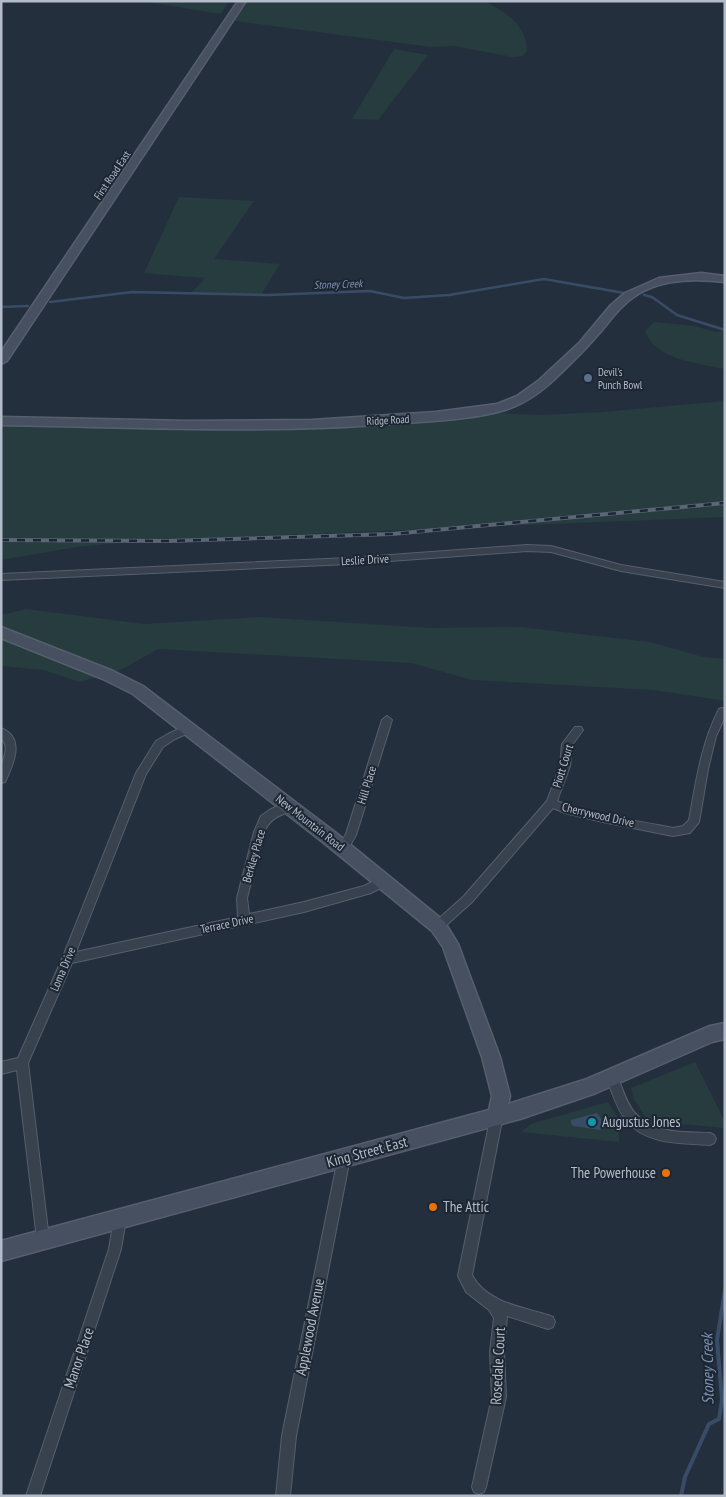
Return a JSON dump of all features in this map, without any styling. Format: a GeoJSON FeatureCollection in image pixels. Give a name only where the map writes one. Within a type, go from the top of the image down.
{"type":"FeatureCollection","features":[{"type":"Feature","properties":{"kind":"main road","name":"First Road East"},"geometry":{"type":"LineString","coordinates":[[1,361],[242,1]]}},
{"type":"Feature","properties":{"kind":"main road","name":"Ridge Road"},"geometry":{"type":"LineString","coordinates":[[1,421],[261,425],[386,420],[498,408],[512,405],[541,386],[591,336],[619,302],[629,294],[644,286],[663,280],[684,277],[725,279]]}},
{"type":"Feature","properties":{"kind":"main road","name":"New Mountain Road"},"geometry":{"type":"LineString","coordinates":[[1,632],[108,675],[138,690],[190,728],[343,848],[438,926],[450,944],[491,1057],[501,1096],[497,1115]]}},
{"type":"Feature","properties":{"kind":"main road","name":"King Street East"},"geometry":{"type":"LineString","coordinates":[[1,1251],[344,1158],[590,1087],[710,1034],[725,1031]]}},
{"type":"Feature","properties":{"kind":"street","name":"Leslie Drive"},"geometry":{"type":"LineString","coordinates":[[1,577],[349,561],[527,548],[551,549],[614,566],[725,586]]}},
{"type":"Feature","properties":{"kind":"street","name":"Cherrywood Drive"},"geometry":{"type":"LineString","coordinates":[[438,926],[468,900],[551,804],[603,818],[673,832],[686,830],[694,822],[711,736],[722,712]]}},
{"type":"Feature","properties":{"kind":"street","name":"Hill Place"},"geometry":{"type":"LineString","coordinates":[[343,848],[351,835],[387,720]]}},
{"type":"Feature","properties":{"kind":"street","name":"Loma Drive"},"geometry":{"type":"LineString","coordinates":[[22,1063],[68,959],[141,773],[153,751],[163,740],[190,728]]}},
{"type":"Feature","properties":{"kind":"street","name":"Piott Court"},"geometry":{"type":"LineString","coordinates":[[551,804],[565,766],[567,744],[578,730]]}},
{"type":"Feature","properties":{"kind":"street"},"geometry":{"type":"LineString","coordinates":[[1,732],[10,743],[11,757],[1,779]]}},
{"type":"Feature","properties":{"kind":"street","name":"Berkley Place"},"geometry":{"type":"LineString","coordinates":[[244,921],[242,898],[259,832],[265,819],[289,806]]}},
{"type":"Feature","properties":{"kind":"street","name":"Terrace Drive"},"geometry":{"type":"LineString","coordinates":[[68,959],[244,921],[367,890],[384,881]]}},
{"type":"Feature","properties":{"kind":"street"},"geometry":{"type":"LineString","coordinates":[[1,1068],[22,1063],[43,1239]]}},
{"type":"Feature","properties":{"kind":"street"},"geometry":{"type":"LineString","coordinates":[[612,1077],[629,1116],[641,1127],[652,1133],[710,1139]]}},
{"type":"Feature","properties":{"kind":"street"},"geometry":{"type":"LineString","coordinates":[[497,1115],[465,1276],[471,1287],[494,1305],[548,1322]]}},
{"type":"Feature","properties":{"kind":"street","name":"Applewood Avenue"},"geometry":{"type":"LineString","coordinates":[[283,1496],[289,1436],[344,1158]]}},
{"type":"Feature","properties":{"kind":"street","name":"Manor Place"},"geometry":{"type":"LineString","coordinates":[[33,1496],[115,1249],[120,1218]]}},
{"type":"Feature","properties":{"kind":"street","name":"Rosedale Court"},"geometry":{"type":"LineString","coordinates":[[479,1487],[499,1396],[497,1352],[501,1317],[494,1305]]}},
{"type":"Feature","properties":{"kind":"green space"},"geometry":{"type":"Polygon","coordinates":[[[141,1],[229,1],[221,14],[141,1]]]}},
{"type":"Feature","properties":{"kind":"green space"},"geometry":{"type":"Polygon","coordinates":[[[246,1],[484,1],[507,14],[519,26],[526,42],[527,51],[522,56],[512,57],[454,46],[431,47],[235,21],[246,1]]]}},
{"type":"Feature","properties":{"kind":"green space"},"geometry":{"type":"Polygon","coordinates":[[[394,49],[428,55],[378,120],[352,119],[394,49]]]}},
{"type":"Feature","properties":{"kind":"green space"},"geometry":{"type":"Polygon","coordinates":[[[179,197],[254,201],[214,259],[280,264],[261,295],[191,293],[205,278],[144,273],[179,197]]]}},
{"type":"Feature","properties":{"kind":"green space"},"geometry":{"type":"Polygon","coordinates":[[[654,322],[694,326],[716,332],[725,330],[725,369],[679,359],[658,348],[650,341],[645,331],[654,322]]]}},
{"type":"Feature","properties":{"kind":"green space"},"geometry":{"type":"Polygon","coordinates":[[[725,401],[725,517],[137,541],[76,547],[1,560],[1,422],[288,426],[476,412],[540,415],[602,412],[725,401]]]}},
{"type":"Feature","properties":{"kind":"green space"},"geometry":{"type":"Polygon","coordinates":[[[26,609],[144,624],[259,617],[431,628],[520,627],[650,642],[703,657],[725,659],[725,701],[654,690],[472,680],[411,663],[158,649],[117,672],[79,682],[44,670],[1,666],[1,615],[26,609]]]}},
{"type":"Feature","properties":{"kind":"green space"},"geometry":{"type":"Polygon","coordinates":[[[695,1062],[725,1122],[725,1128],[648,1121],[634,1100],[631,1088],[695,1062]]]}},
{"type":"Feature","properties":{"kind":"green space"},"geometry":{"type":"Polygon","coordinates":[[[608,1102],[619,1120],[619,1142],[521,1132],[531,1124],[608,1102]]]}},
{"type":"Feature","properties":{"kind":"water"},"geometry":{"type":"Polygon","coordinates":[[[597,1113],[601,1119],[601,1130],[573,1126],[571,1123],[571,1120],[597,1113]]]}},
{"type":"Feature","properties":{"kind":"waterway","name":"Stoney Creek"},"geometry":{"type":"LineString","coordinates":[[50,302],[132,292],[268,295],[370,291],[404,298],[449,295],[544,279],[624,293]]}},
{"type":"Feature","properties":{"kind":"waterway","name":"Stoney Creek"},"geometry":{"type":"LineString","coordinates":[[644,295],[652,297],[677,315],[725,330]]}},
{"type":"Feature","properties":{"kind":"waterway","name":"Stoney Creek"},"geometry":{"type":"LineString","coordinates":[[1,307],[28,306]]}},
{"type":"Feature","properties":{"kind":"waterway","name":"Stoney Creek"},"geometry":{"type":"LineString","coordinates":[[681,1496],[685,1477],[709,1424],[719,1419],[722,1400],[717,1340],[725,1290]]}},
{"type":"Feature","properties":{"kind":"railway"},"geometry":{"type":"LineString","coordinates":[[1,540],[168,541],[392,534],[725,503]]}},
{"type":"Feature","properties":{"kind":"place","name":"Devil's Punch Bowl"},"geometry":{"type":"Point","coordinates":[588,378]}},
{"type":"Feature","properties":{"kind":"place","name":"Augustus Jones"},"geometry":{"type":"Point","coordinates":[592,1122]}},
{"type":"Feature","properties":{"kind":"place","name":"The Powerhouse"},"geometry":{"type":"Point","coordinates":[666,1173]}},
{"type":"Feature","properties":{"kind":"place","name":"The Attic"},"geometry":{"type":"Point","coordinates":[433,1207]}}]}
